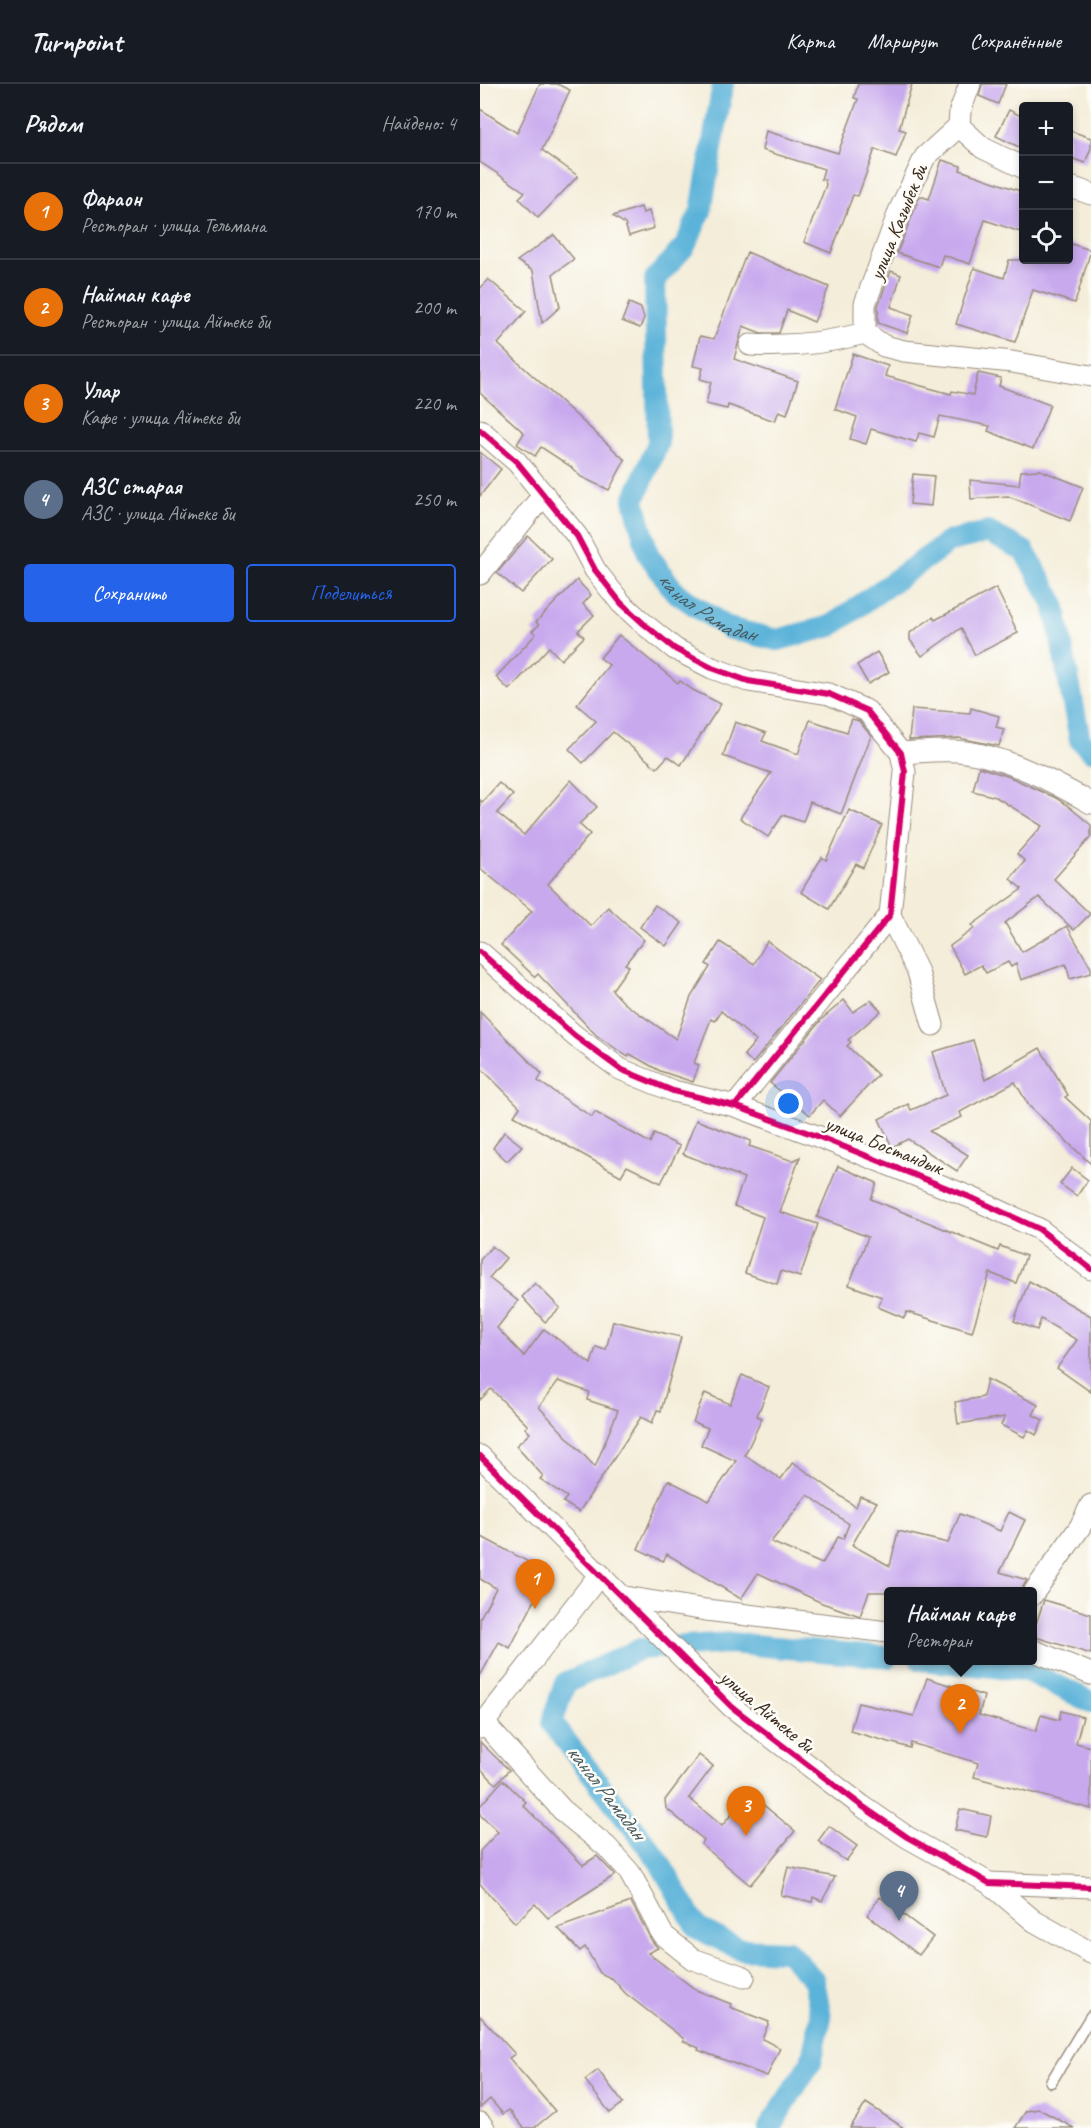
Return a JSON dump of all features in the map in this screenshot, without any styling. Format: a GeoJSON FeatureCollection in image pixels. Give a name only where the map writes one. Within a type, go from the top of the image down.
{"type":"FeatureCollection","features":[{"type":"Feature","properties":{"kind":"street"},"geometry":{"type":"LineString","coordinates":[[970,84],[960,111],[959,126],[983,148],[1019,166]]}},
{"type":"Feature","properties":{"kind":"street","name":"улица Казыбек би"},"geometry":{"type":"LineString","coordinates":[[865,333],[865,304],[900,209],[925,157],[959,126]]}},
{"type":"Feature","properties":{"kind":"street"},"geometry":{"type":"LineString","coordinates":[[1073,188],[1091,194]]}},
{"type":"Feature","properties":{"kind":"street"},"geometry":{"type":"LineString","coordinates":[[750,345],[777,347],[840,339],[865,333],[884,346],[904,351],[1012,362],[1091,376]]}},
{"type":"Feature","properties":{"kind":"street"},"geometry":{"type":"LineString","coordinates":[[480,430],[518,462],[577,536],[595,570],[621,603],[675,650],[712,668],[748,681],[829,694],[846,700],[867,711],[901,753],[905,772],[890,915],[918,972],[933,1025]]}},
{"type":"Feature","properties":{"kind":"street"},"geometry":{"type":"LineString","coordinates":[[480,574],[544,494]]}},
{"type":"Feature","properties":{"kind":"street"},"geometry":{"type":"LineString","coordinates":[[901,753],[963,752],[984,755],[1049,780],[1091,803]]}},
{"type":"Feature","properties":{"kind":"street"},"geometry":{"type":"LineString","coordinates":[[735,1106],[890,915]]}},
{"type":"Feature","properties":{"kind":"street","name":"улица Бостандык"},"geometry":{"type":"LineString","coordinates":[[480,951],[575,1036],[620,1069],[673,1091],[735,1106],[817,1136],[972,1198],[1039,1229],[1091,1269]]}},
{"type":"Feature","properties":{"kind":"street","name":"улица Айтеке би"},"geometry":{"type":"LineString","coordinates":[[480,1456],[654,1627],[694,1671],[762,1732],[853,1800],[907,1836],[989,1883],[1091,1887]]}},
{"type":"Feature","properties":{"kind":"street"},"geometry":{"type":"LineString","coordinates":[[1037,1588],[1080,1527],[1091,1505]]}},
{"type":"Feature","properties":{"kind":"street"},"geometry":{"type":"LineString","coordinates":[[600,1574],[482,1726],[565,1813],[615,1856],[630,1873],[663,1935],[693,1959],[744,1977]]}},
{"type":"Feature","properties":{"kind":"street"},"geometry":{"type":"LineString","coordinates":[[624,1597],[706,1610],[884,1632]]}},
{"type":"Feature","properties":{"kind":"street"},"geometry":{"type":"LineString","coordinates":[[1037,1652],[1091,1674]]}},
{"type":"Feature","properties":{"kind":"street"},"geometry":{"type":"LineString","coordinates":[[989,1883],[1034,1921],[1091,1953]]}},
{"type":"Feature","properties":{"kind":"street"},"geometry":{"type":"LineString","coordinates":[[480,2123],[484,2128]]}},
{"type":"Feature","properties":{"kind":"lane"},"geometry":{"type":"LineString","coordinates":[[1052,2082],[1091,2016]]}},
{"type":"Feature","properties":{"kind":"building"},"geometry":{"type":"Polygon","coordinates":[[[540,84],[557,84],[570,90],[542,150],[578,176],[538,218],[519,198],[525,192],[480,162],[480,109],[517,133],[540,84]]]}},
{"type":"Feature","properties":{"kind":"building"},"geometry":{"type":"Polygon","coordinates":[[[858,84],[912,84],[899,129],[906,131],[896,157],[875,149],[858,196],[853,195],[831,253],[804,242],[826,185],[825,180],[821,179],[824,169],[762,150],[766,131],[838,153],[858,99],[854,98],[858,84]]]}},
{"type":"Feature","properties":{"kind":"building"},"geometry":{"type":"Polygon","coordinates":[[[982,84],[1006,84],[998,104],[979,96],[982,84]]]}},
{"type":"Feature","properties":{"kind":"building"},"geometry":{"type":"Polygon","coordinates":[[[1009,110],[1019,115],[1019,147],[996,136],[1009,110]]]}},
{"type":"Feature","properties":{"kind":"building"},"geometry":{"type":"Polygon","coordinates":[[[1073,132],[1091,138],[1091,148],[1085,163],[1073,159],[1073,132]]]}},
{"type":"Feature","properties":{"kind":"building"},"geometry":{"type":"Polygon","coordinates":[[[942,160],[961,166],[960,170],[1019,191],[1019,232],[985,220],[970,264],[943,255],[939,267],[897,253],[920,196],[929,199],[942,160]]]}},
{"type":"Feature","properties":{"kind":"building"},"geometry":{"type":"Polygon","coordinates":[[[641,207],[643,213],[649,211],[654,228],[629,236],[625,224],[613,216],[641,207]]]}},
{"type":"Feature","properties":{"kind":"building"},"geometry":{"type":"Polygon","coordinates":[[[554,235],[574,259],[553,274],[560,307],[542,323],[533,271],[517,261],[554,235]]]}},
{"type":"Feature","properties":{"kind":"building"},"geometry":{"type":"Polygon","coordinates":[[[1073,245],[1091,250],[1075,303],[1033,290],[1015,342],[956,324],[974,268],[1004,278],[1009,260],[1019,260],[1019,264],[1073,264],[1073,245]]]}},
{"type":"Feature","properties":{"kind":"building"},"geometry":{"type":"Polygon","coordinates":[[[747,252],[829,287],[814,322],[787,310],[779,333],[761,333],[743,326],[734,359],[798,381],[787,414],[779,411],[775,421],[728,405],[727,409],[706,404],[711,382],[700,379],[703,368],[693,366],[700,336],[714,339],[747,252]]]}},
{"type":"Feature","properties":{"kind":"building"},"geometry":{"type":"Polygon","coordinates":[[[891,271],[901,275],[891,307],[913,315],[907,333],[878,323],[878,306],[891,271]]]}},
{"type":"Feature","properties":{"kind":"building"},"geometry":{"type":"Polygon","coordinates":[[[488,279],[526,311],[498,344],[625,460],[609,490],[581,477],[570,466],[541,447],[535,456],[517,444],[524,433],[480,393],[480,289],[488,279]]]}},
{"type":"Feature","properties":{"kind":"building"},"geometry":{"type":"Polygon","coordinates":[[[629,303],[641,308],[644,318],[640,328],[622,321],[629,303]]]}},
{"type":"Feature","properties":{"kind":"building"},"geometry":{"type":"Polygon","coordinates":[[[853,354],[888,366],[885,376],[951,394],[952,391],[973,395],[978,373],[1001,378],[999,386],[1050,405],[1033,449],[988,431],[990,426],[940,416],[934,437],[919,433],[916,442],[871,429],[866,444],[850,439],[857,417],[835,409],[853,354]]]}},
{"type":"Feature","properties":{"kind":"building"},"geometry":{"type":"Polygon","coordinates":[[[480,452],[501,469],[480,496],[480,452]]]}},
{"type":"Feature","properties":{"kind":"building"},"geometry":{"type":"Polygon","coordinates":[[[1040,470],[1083,487],[1070,521],[1008,496],[971,499],[970,480],[1019,485],[1021,471],[1040,470]]]}},
{"type":"Feature","properties":{"kind":"building"},"geometry":{"type":"Polygon","coordinates":[[[913,474],[934,476],[931,506],[910,504],[913,474]]]}},
{"type":"Feature","properties":{"kind":"building"},"geometry":{"type":"Polygon","coordinates":[[[528,536],[552,559],[521,593],[497,573],[528,536]]]}},
{"type":"Feature","properties":{"kind":"building"},"geometry":{"type":"Polygon","coordinates":[[[577,580],[591,595],[583,604],[594,615],[578,631],[584,637],[561,660],[549,647],[509,690],[496,677],[536,634],[532,631],[539,625],[536,622],[577,580]]]}},
{"type":"Feature","properties":{"kind":"building"},"geometry":{"type":"Polygon","coordinates":[[[996,588],[1018,633],[975,655],[961,628],[922,656],[910,640],[910,633],[933,617],[935,620],[996,588]]]}},
{"type":"Feature","properties":{"kind":"building"},"geometry":{"type":"Polygon","coordinates":[[[619,635],[678,683],[680,681],[721,704],[681,765],[668,756],[657,768],[613,732],[583,763],[569,749],[596,721],[577,705],[609,665],[600,658],[619,635]]]}},
{"type":"Feature","properties":{"kind":"building"},"geometry":{"type":"Polygon","coordinates":[[[877,652],[889,672],[868,684],[857,665],[877,652]]]}},
{"type":"Feature","properties":{"kind":"building"},"geometry":{"type":"Polygon","coordinates":[[[971,708],[999,716],[996,727],[1004,729],[999,746],[959,738],[909,740],[912,709],[970,713],[971,708]]]}},
{"type":"Feature","properties":{"kind":"building"},"geometry":{"type":"Polygon","coordinates":[[[852,719],[859,721],[871,736],[841,814],[810,802],[803,822],[783,815],[768,837],[740,818],[771,773],[723,756],[735,722],[766,733],[762,741],[798,754],[810,720],[847,732],[852,719]]]}},
{"type":"Feature","properties":{"kind":"building"},"geometry":{"type":"Polygon","coordinates":[[[979,767],[1010,777],[1056,798],[1091,825],[1091,837],[1054,879],[1090,914],[1074,930],[1039,897],[1005,923],[1022,952],[1067,926],[1091,968],[1091,973],[1070,979],[1066,964],[1021,980],[1016,964],[1011,967],[1008,962],[986,973],[981,965],[965,974],[950,946],[975,928],[972,925],[1022,889],[1010,879],[1025,861],[1017,854],[1042,826],[996,797],[973,791],[979,767]]]}},
{"type":"Feature","properties":{"kind":"building"},"geometry":{"type":"Polygon","coordinates":[[[571,780],[597,807],[579,824],[590,834],[548,884],[591,926],[608,907],[644,940],[625,964],[629,966],[612,990],[624,1003],[676,1039],[691,997],[710,967],[706,964],[720,942],[754,964],[767,941],[820,980],[753,1063],[744,1055],[756,1041],[721,1011],[715,1021],[711,1019],[694,1063],[699,1065],[693,1082],[660,1071],[630,1054],[628,1057],[596,1035],[538,974],[535,977],[501,945],[532,911],[480,868],[480,800],[482,802],[499,783],[513,795],[497,813],[524,835],[571,780]]]}},
{"type":"Feature","properties":{"kind":"building"},"geometry":{"type":"Polygon","coordinates":[[[849,810],[882,825],[863,868],[856,864],[829,909],[801,892],[822,857],[826,860],[849,810]]]}},
{"type":"Feature","properties":{"kind":"building"},"geometry":{"type":"Polygon","coordinates":[[[655,905],[682,923],[666,946],[640,927],[655,905]]]}},
{"type":"Feature","properties":{"kind":"building"},"geometry":{"type":"Polygon","coordinates":[[[844,1000],[853,1012],[871,1000],[881,1011],[848,1040],[851,1042],[847,1046],[878,1075],[840,1116],[823,1100],[810,1115],[770,1083],[822,1019],[844,1000]]]}},
{"type":"Feature","properties":{"kind":"building"},"geometry":{"type":"Polygon","coordinates":[[[480,1012],[542,1074],[538,1081],[592,1117],[595,1112],[650,1143],[654,1134],[680,1146],[661,1183],[627,1166],[621,1176],[514,1116],[520,1107],[480,1067],[480,1012]]]}},
{"type":"Feature","properties":{"kind":"building"},"geometry":{"type":"Polygon","coordinates":[[[973,1040],[985,1080],[1040,1048],[1068,1095],[1065,1097],[1091,1121],[1091,1164],[1029,1106],[1015,1082],[960,1112],[962,1117],[929,1131],[968,1155],[957,1171],[908,1139],[892,1147],[879,1119],[908,1104],[911,1110],[946,1095],[933,1052],[973,1040]]]}},
{"type":"Feature","properties":{"kind":"building"},"geometry":{"type":"Polygon","coordinates":[[[696,1120],[751,1141],[749,1146],[793,1161],[800,1157],[780,1212],[818,1224],[800,1277],[781,1271],[777,1284],[745,1273],[763,1217],[734,1206],[744,1178],[683,1154],[696,1120]]]}},
{"type":"Feature","properties":{"kind":"building"},"geometry":{"type":"Polygon","coordinates":[[[504,1132],[522,1146],[507,1161],[493,1148],[504,1132]]]}},
{"type":"Feature","properties":{"kind":"building"},"geometry":{"type":"Polygon","coordinates":[[[838,1166],[877,1183],[871,1199],[998,1251],[1000,1246],[1026,1256],[1016,1283],[990,1273],[972,1332],[907,1312],[904,1318],[878,1307],[882,1297],[849,1285],[868,1237],[817,1217],[838,1166]]]}},
{"type":"Feature","properties":{"kind":"building"},"geometry":{"type":"Polygon","coordinates":[[[1072,1168],[1088,1180],[1077,1196],[1060,1184],[1072,1168]]]}},
{"type":"Feature","properties":{"kind":"building"},"geometry":{"type":"Polygon","coordinates":[[[492,1246],[506,1258],[489,1278],[518,1301],[497,1328],[524,1356],[544,1329],[591,1364],[596,1347],[606,1350],[613,1321],[681,1337],[661,1411],[657,1410],[652,1423],[641,1417],[579,1512],[563,1502],[567,1497],[540,1479],[543,1476],[516,1446],[530,1433],[525,1428],[528,1426],[491,1389],[480,1400],[480,1260],[492,1246]],[[558,1381],[539,1407],[595,1467],[618,1410],[587,1400],[589,1392],[558,1381]]]}},
{"type":"Feature","properties":{"kind":"building"},"geometry":{"type":"Polygon","coordinates":[[[1029,1281],[1091,1316],[1091,1392],[1057,1368],[1077,1340],[1041,1319],[1037,1330],[1014,1321],[1029,1281]]]}},
{"type":"Feature","properties":{"kind":"building"},"geometry":{"type":"Polygon","coordinates":[[[535,1283],[560,1308],[545,1322],[522,1297],[535,1283]]]}},
{"type":"Feature","properties":{"kind":"building"},"geometry":{"type":"Polygon","coordinates":[[[742,1375],[769,1387],[757,1416],[762,1418],[745,1455],[781,1479],[793,1462],[856,1507],[860,1496],[877,1502],[852,1545],[890,1566],[898,1531],[948,1543],[960,1514],[1000,1531],[1009,1512],[1025,1520],[1000,1572],[1027,1580],[1023,1587],[884,1587],[884,1592],[869,1592],[860,1616],[822,1603],[758,1573],[741,1599],[667,1554],[663,1561],[638,1549],[668,1480],[709,1501],[736,1461],[701,1445],[708,1428],[693,1422],[705,1393],[730,1404],[742,1375]],[[808,1495],[771,1542],[822,1564],[838,1537],[843,1539],[849,1524],[808,1495]]]}},
{"type":"Feature","properties":{"kind":"building"},"geometry":{"type":"Polygon","coordinates":[[[987,1379],[1038,1405],[1033,1415],[1043,1420],[1036,1435],[1028,1430],[1024,1437],[1001,1425],[1005,1417],[958,1424],[955,1402],[983,1397],[987,1379]]]}},
{"type":"Feature","properties":{"kind":"building"},"geometry":{"type":"Polygon","coordinates":[[[480,1536],[549,1573],[510,1648],[499,1642],[480,1676],[480,1618],[496,1588],[480,1579],[480,1536]]]}},
{"type":"Feature","properties":{"kind":"building"},"geometry":{"type":"Polygon","coordinates":[[[1044,1600],[1091,1614],[1091,1654],[1037,1638],[1037,1621],[1044,1600]]]}},
{"type":"Feature","properties":{"kind":"building"},"geometry":{"type":"Polygon","coordinates":[[[927,1678],[984,1696],[979,1715],[1036,1731],[1041,1715],[1059,1720],[1061,1711],[1083,1717],[1076,1743],[1091,1747],[1091,1809],[974,1777],[978,1763],[911,1743],[910,1748],[850,1731],[858,1703],[914,1716],[927,1678]]]}},
{"type":"Feature","properties":{"kind":"building"},"geometry":{"type":"Polygon","coordinates":[[[480,1742],[509,1770],[496,1784],[480,1768],[480,1742]]]}},
{"type":"Feature","properties":{"kind":"building"},"geometry":{"type":"Polygon","coordinates":[[[699,1755],[713,1766],[689,1798],[722,1826],[749,1793],[795,1831],[750,1885],[701,1844],[704,1840],[666,1808],[665,1800],[699,1755]]]}},
{"type":"Feature","properties":{"kind":"building"},"geometry":{"type":"Polygon","coordinates":[[[503,1780],[526,1802],[523,1805],[583,1865],[597,1856],[615,1875],[548,1918],[535,1904],[515,1923],[480,1884],[480,1851],[498,1832],[480,1815],[480,1806],[503,1780]]]}},
{"type":"Feature","properties":{"kind":"building"},"geometry":{"type":"Polygon","coordinates":[[[960,1809],[991,1816],[987,1837],[955,1830],[960,1809]]]}},
{"type":"Feature","properties":{"kind":"building"},"geometry":{"type":"Polygon","coordinates":[[[829,1826],[857,1846],[846,1861],[818,1841],[829,1826]]]}},
{"type":"Feature","properties":{"kind":"building"},"geometry":{"type":"Polygon","coordinates":[[[788,1867],[835,1877],[822,1901],[813,1897],[812,1902],[781,1895],[788,1867]]]}},
{"type":"Feature","properties":{"kind":"building"},"geometry":{"type":"Polygon","coordinates":[[[880,1897],[933,1937],[919,1955],[867,1915],[880,1897]]]}},
{"type":"Feature","properties":{"kind":"building"},"geometry":{"type":"Polygon","coordinates":[[[631,1902],[658,1948],[648,1953],[696,1990],[731,2004],[730,2007],[769,2022],[762,2039],[780,2048],[767,2076],[698,2050],[699,2048],[683,2041],[684,2039],[625,1993],[613,1979],[600,1973],[585,1947],[580,1951],[558,1928],[631,1902]]]}},
{"type":"Feature","properties":{"kind":"building"},"geometry":{"type":"Polygon","coordinates":[[[480,2016],[515,2054],[509,2058],[555,2111],[534,2128],[524,2128],[509,2110],[503,2114],[490,2099],[480,2108],[480,2016]]]}},
{"type":"Feature","properties":{"kind":"building"},"geometry":{"type":"Polygon","coordinates":[[[598,2070],[623,2103],[610,2113],[585,2080],[598,2070]]]}},
{"type":"Feature","properties":{"kind":"building"},"geometry":{"type":"Polygon","coordinates":[[[866,2103],[904,2128],[850,2128],[866,2103]]]}},
{"type":"Feature","properties":{"kind":"building"},"geometry":{"type":"Polygon","coordinates":[[[1039,2109],[1074,2128],[1015,2128],[1026,2111],[1039,2109]]]}},
{"type":"Feature","properties":{"kind":"waterway","name":"канал Рамадан"},"geometry":{"type":"LineString","coordinates":[[723,84],[701,211],[685,246],[655,279],[658,443],[634,500],[648,554],[675,592],[728,628],[777,640],[831,626],[950,541],[988,532],[1024,551],[1054,603],[1080,740],[1091,751]]}},
{"type":"Feature","properties":{"kind":"waterway","name":"канал Рамадан"},"geometry":{"type":"LineString","coordinates":[[769,2128],[811,2062],[821,2017],[814,1980],[787,1951],[740,1949],[697,1928],[657,1858],[552,1723],[565,1683],[640,1649],[731,1643],[884,1657]]}},
{"type":"Feature","properties":{"kind":"waterway","name":"канал Рамадан"},"geometry":{"type":"LineString","coordinates":[[973,1665],[1025,1670],[1091,1702]]}},
{"type":"Feature","properties":{"kind":"cycle path"},"geometry":{"type":"LineString","coordinates":[[480,430],[517,462],[577,536],[595,570],[621,603],[675,649],[712,668],[748,681],[829,694],[867,711],[901,753],[905,772],[890,915],[735,1106]]}},
{"type":"Feature","properties":{"kind":"cycle path"},"geometry":{"type":"LineString","coordinates":[[480,952],[575,1036],[620,1069],[673,1091],[735,1106],[817,1136],[972,1198],[1039,1229],[1091,1269]]}},
{"type":"Feature","properties":{"kind":"cycle path"},"geometry":{"type":"LineString","coordinates":[[480,1456],[732,1707],[862,1806],[907,1837],[989,1883],[1091,1887]]}},
{"type":"Feature","properties":{"kind":"place","name":"Фараон"},"geometry":{"type":"Point","coordinates":[535,1609]}},
{"type":"Feature","properties":{"kind":"place","name":"Найман кафе"},"geometry":{"type":"Point","coordinates":[960,1734]}},
{"type":"Feature","properties":{"kind":"place","name":"Улар"},"geometry":{"type":"Point","coordinates":[746,1836]}},
{"type":"Feature","properties":{"kind":"place","name":"АЗС старая"},"geometry":{"type":"Point","coordinates":[899,1921]}}]}
